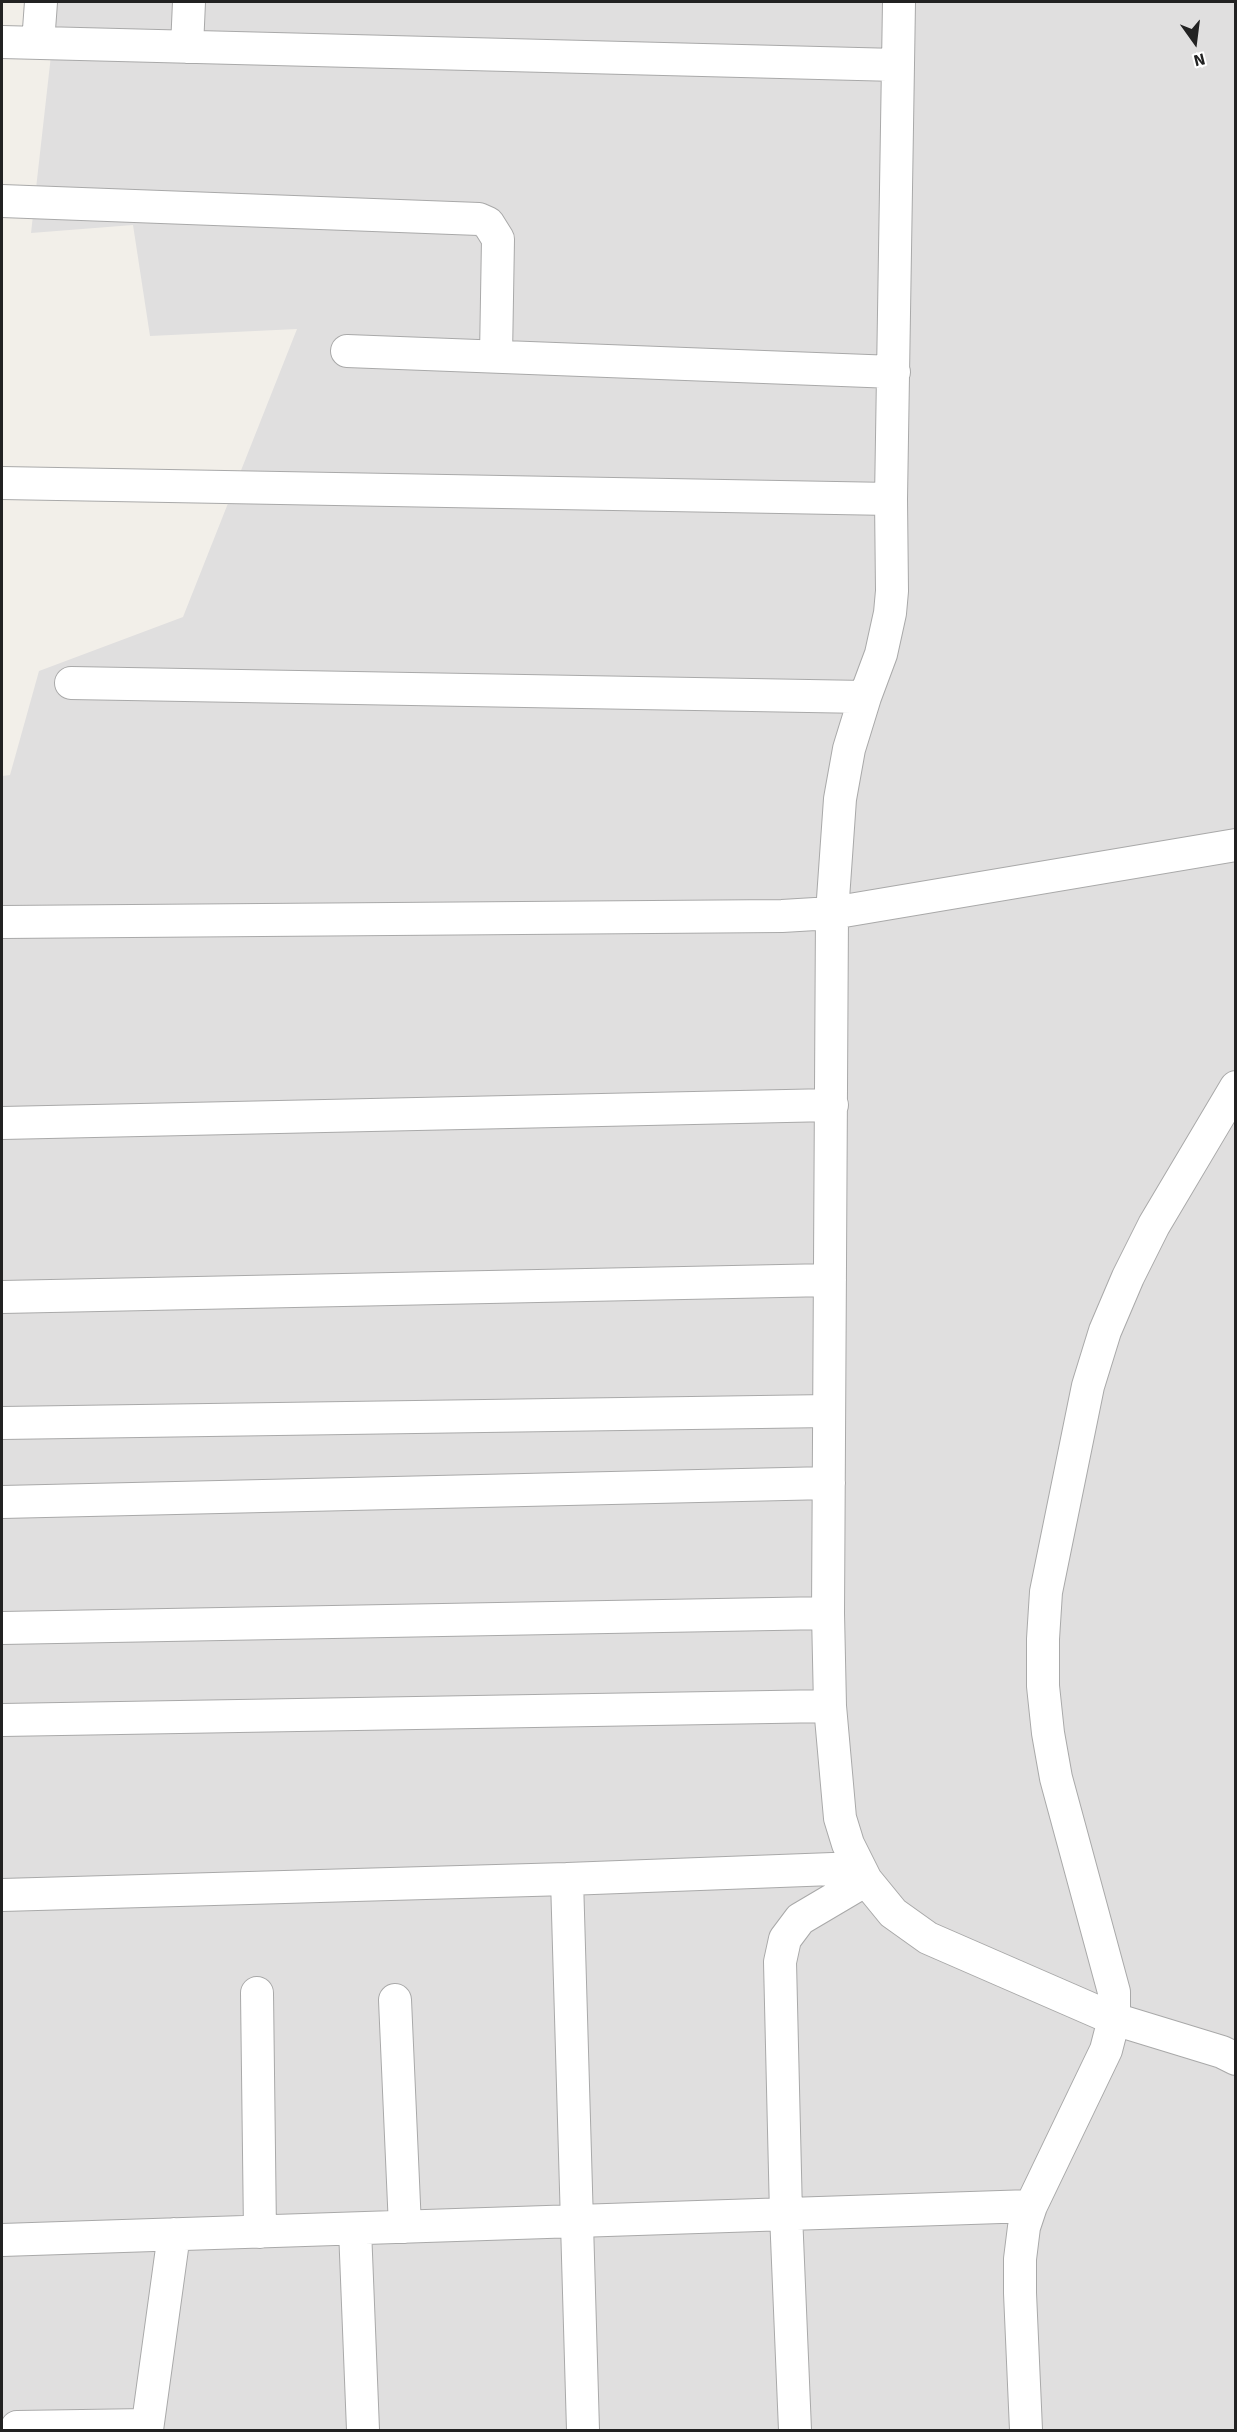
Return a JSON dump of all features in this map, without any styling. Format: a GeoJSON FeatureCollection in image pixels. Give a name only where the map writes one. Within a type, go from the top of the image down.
{"type":"FeatureCollection","features":[{"type":"Feature","properties":{"kind":"street"},"geometry":{"type":"LineString","coordinates":[[38,43],[40,2]]}},
{"type":"Feature","properties":{"kind":"street"},"geometry":{"type":"LineString","coordinates":[[187,47],[189,2]]}},
{"type":"Feature","properties":{"kind":"street"},"geometry":{"type":"LineString","coordinates":[[898,2],[890,613],[881,654],[849,749],[840,799],[832,913],[828,1613],[830,1706],[840,1818],[848,1844],[863,1874],[893,1913],[928,1938],[1114,2019],[1222,2052],[1236,2059]]}},
{"type":"Feature","properties":{"kind":"street"},"geometry":{"type":"LineString","coordinates":[[2,42],[897,65]]}},
{"type":"Feature","properties":{"kind":"street"},"geometry":{"type":"LineString","coordinates":[[2,201],[479,219],[488,223],[498,239],[496,357]]}},
{"type":"Feature","properties":{"kind":"street"},"geometry":{"type":"LineString","coordinates":[[347,351],[894,372]]}},
{"type":"Feature","properties":{"kind":"street"},"geometry":{"type":"LineString","coordinates":[[2,483],[891,499]]}},
{"type":"Feature","properties":{"kind":"street"},"geometry":{"type":"LineString","coordinates":[[71,683],[865,697]]}},
{"type":"Feature","properties":{"kind":"street"},"geometry":{"type":"LineString","coordinates":[[2,922],[782,916],[832,913],[1236,845]]}},
{"type":"Feature","properties":{"kind":"street"},"geometry":{"type":"LineString","coordinates":[[1026,2430],[1020,2259],[1024,2227],[1031,2206],[1106,2050],[1114,2019],[1114,1992],[1056,1778],[1048,1733],[1043,1674],[1046,1593],[1088,1386],[1105,1331],[1154,1225],[1236,1087]]}},
{"type":"Feature","properties":{"kind":"street"},"geometry":{"type":"LineString","coordinates":[[2,1123],[832,1105]]}},
{"type":"Feature","properties":{"kind":"street"},"geometry":{"type":"LineString","coordinates":[[2,1297],[830,1280]]}},
{"type":"Feature","properties":{"kind":"street"},"geometry":{"type":"LineString","coordinates":[[2,1423],[828,1411]]}},
{"type":"Feature","properties":{"kind":"street"},"geometry":{"type":"LineString","coordinates":[[2,1502],[829,1483]]}},
{"type":"Feature","properties":{"kind":"street"},"geometry":{"type":"LineString","coordinates":[[2,1628],[828,1613]]}},
{"type":"Feature","properties":{"kind":"street"},"geometry":{"type":"LineString","coordinates":[[2,1720],[830,1706]]}},
{"type":"Feature","properties":{"kind":"street"},"geometry":{"type":"LineString","coordinates":[[2,1895],[567,1879],[863,1874]]}},
{"type":"Feature","properties":{"kind":"street"},"geometry":{"type":"LineString","coordinates":[[795,2430],[786,2214],[781,1950],[791,1928],[800,1918],[863,1874]]}},
{"type":"Feature","properties":{"kind":"street"},"geometry":{"type":"LineString","coordinates":[[567,1879],[583,2430]]}},
{"type":"Feature","properties":{"kind":"street"},"geometry":{"type":"LineString","coordinates":[[257,1993],[260,2232]]}},
{"type":"Feature","properties":{"kind":"street"},"geometry":{"type":"LineString","coordinates":[[395,2000],[405,2227]]}},
{"type":"Feature","properties":{"kind":"street"},"geometry":{"type":"LineString","coordinates":[[2,2240],[1031,2206]]}},
{"type":"Feature","properties":{"kind":"street"},"geometry":{"type":"LineString","coordinates":[[355,2229],[363,2430]]}},
{"type":"Feature","properties":{"kind":"street"},"geometry":{"type":"LineString","coordinates":[[17,2427],[147,2428],[174,2234]]}},
{"type":"Feature","properties":{"kind":"shaded area"},"geometry":{"type":"Polygon","coordinates":[[[57,2],[1235,2],[1235,2430],[2,2430],[2,776],[10,775],[39,671],[183,617],[297,329],[150,336],[133,225],[31,233],[57,2]]]}}]}
